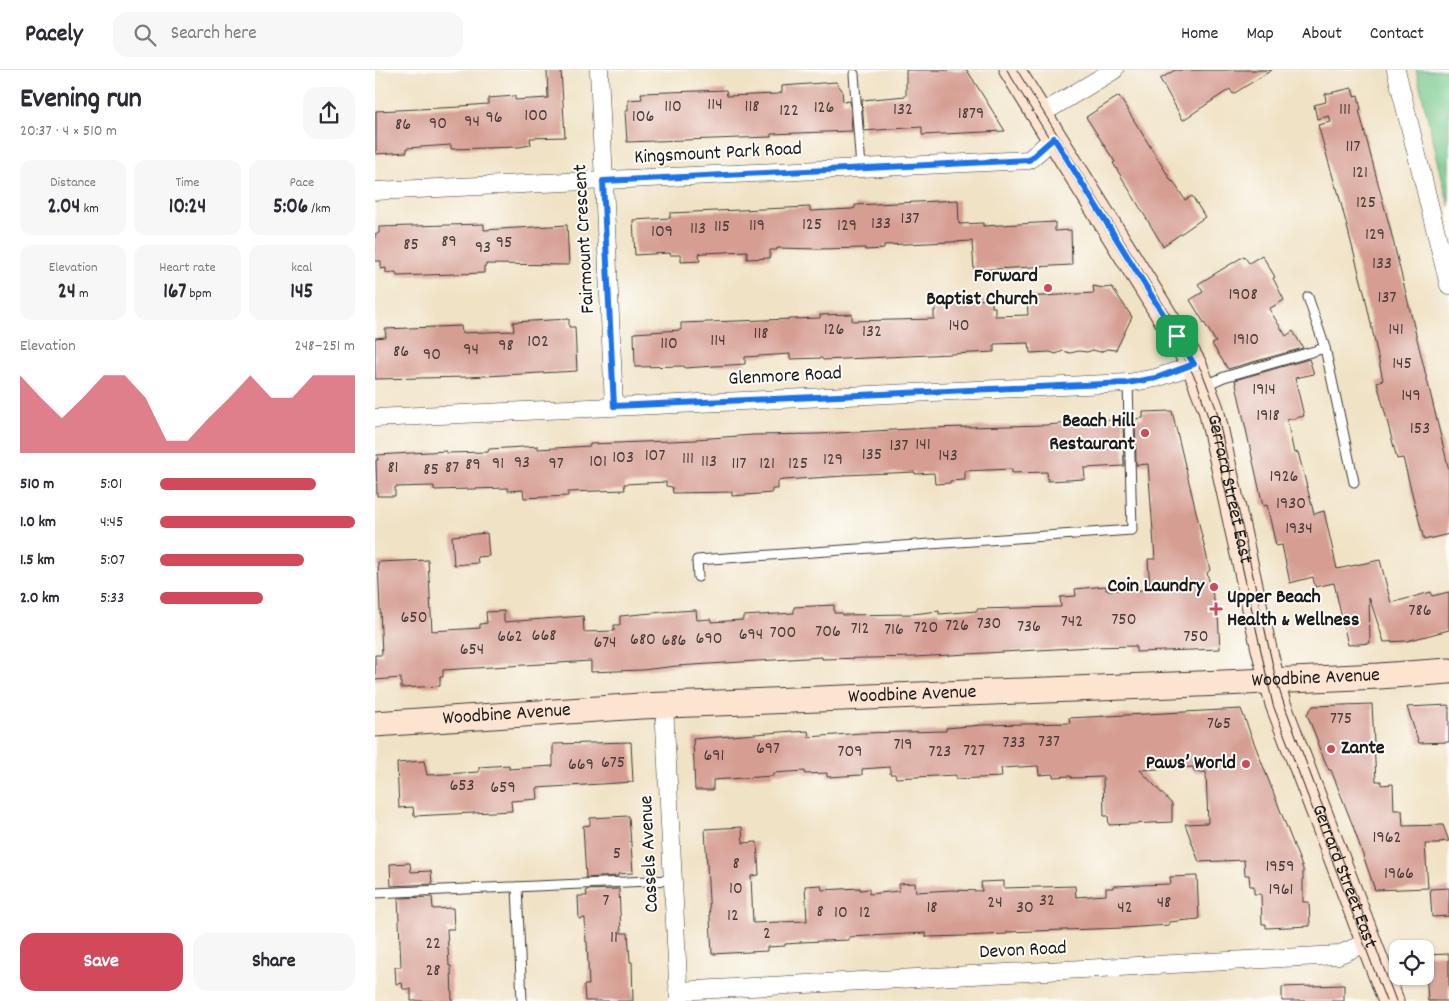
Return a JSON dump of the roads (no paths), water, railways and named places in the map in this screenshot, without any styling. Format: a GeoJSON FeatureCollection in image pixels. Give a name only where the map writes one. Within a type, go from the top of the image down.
{"type":"FeatureCollection","features":[{"type":"Feature","properties":{"kind":"main road","name":"Gerrard Street East"},"geometry":{"type":"LineString","coordinates":[[1011,70],[1199,375],[1211,409],[1272,680],[1289,736],[1391,1001]]}},
{"type":"Feature","properties":{"kind":"main road","name":"Woodbine Avenue"},"geometry":{"type":"LineString","coordinates":[[375,724],[664,705],[1369,677],[1449,671]]}},
{"type":"Feature","properties":{"kind":"street","name":"Fairmount Crescent"},"geometry":{"type":"LineString","coordinates":[[599,70],[614,406]]}},
{"type":"Feature","properties":{"kind":"street"},"geometry":{"type":"LineString","coordinates":[[1039,114],[1114,70]]}},
{"type":"Feature","properties":{"kind":"street"},"geometry":{"type":"LineString","coordinates":[[1396,70],[1449,285]]}},
{"type":"Feature","properties":{"kind":"street","name":"Kingsmount Park Road"},"geometry":{"type":"LineString","coordinates":[[375,191],[1029,160],[1054,138]]}},
{"type":"Feature","properties":{"kind":"street","name":"Glenmore Road"},"geometry":{"type":"LineString","coordinates":[[375,418],[1127,383],[1156,378],[1199,375]]}},
{"type":"Feature","properties":{"kind":"street","name":"Cassels Avenue"},"geometry":{"type":"LineString","coordinates":[[664,705],[679,996]]}},
{"type":"Feature","properties":{"kind":"street","name":"Devon Road"},"geometry":{"type":"LineString","coordinates":[[679,996],[1338,955],[1368,942]]}},
{"type":"Feature","properties":{"kind":"lane"},"geometry":{"type":"LineString","coordinates":[[854,74],[861,168]]}},
{"type":"Feature","properties":{"kind":"lane"},"geometry":{"type":"LineString","coordinates":[[1308,297],[1325,348],[1353,482]]}},
{"type":"Feature","properties":{"kind":"lane"},"geometry":{"type":"LineString","coordinates":[[1199,375],[1224,377],[1325,348]]}},
{"type":"Feature","properties":{"kind":"lane"},"geometry":{"type":"LineString","coordinates":[[697,578],[697,560],[1132,530],[1127,383]]}},
{"type":"Feature","properties":{"kind":"lane"},"geometry":{"type":"LineString","coordinates":[[375,893],[673,880]]}},
{"type":"Feature","properties":{"kind":"lane"},"geometry":{"type":"LineString","coordinates":[[517,887],[522,1001]]}},
{"type":"Feature","properties":{"kind":"tram line"},"geometry":{"type":"LineString","coordinates":[[1007,70],[1181,351],[1197,382],[1212,430],[1273,705],[1386,1001]]}},
{"type":"Feature","properties":{"kind":"tram line"},"geometry":{"type":"LineString","coordinates":[[1017,70],[1185,339],[1202,372],[1216,408],[1276,680],[1396,1001]]}},
{"type":"Feature","properties":{"kind":"place","name":"Forward Baptist Church"},"geometry":{"type":"Point","coordinates":[1048,288]}},
{"type":"Feature","properties":{"kind":"place","name":"Beach Hill Restaurant"},"geometry":{"type":"Point","coordinates":[1145,433]}},
{"type":"Feature","properties":{"kind":"place","name":"Coin Laundry"},"geometry":{"type":"Point","coordinates":[1214,587]}},
{"type":"Feature","properties":{"kind":"place","name":"Upper Beach Health & Wellness"},"geometry":{"type":"Point","coordinates":[1216,609]}},
{"type":"Feature","properties":{"kind":"place","name":"Zante"},"geometry":{"type":"Point","coordinates":[1331,749]}},
{"type":"Feature","properties":{"kind":"place","name":"Paws’ World"},"geometry":{"type":"Point","coordinates":[1246,764]}}]}
